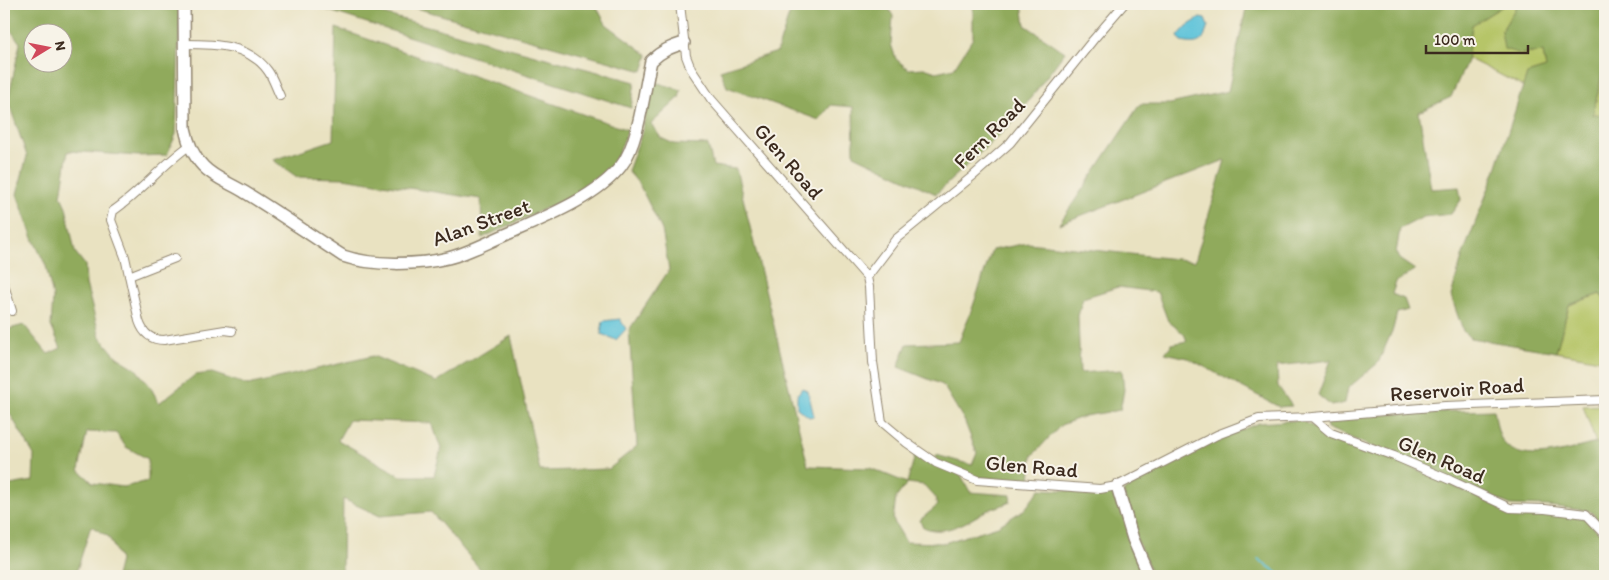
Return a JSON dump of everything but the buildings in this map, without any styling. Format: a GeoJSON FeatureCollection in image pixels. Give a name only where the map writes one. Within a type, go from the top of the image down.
{"type":"FeatureCollection","features":[{"type":"Feature","properties":{"kind":"street","name":"Alan Street"},"geometry":{"type":"LineString","coordinates":[[184,4],[185,120],[190,146],[203,166],[343,256],[372,263],[426,261],[448,258],[556,213],[601,185],[621,166],[630,151],[651,61],[658,53],[684,42]]}},
{"type":"Feature","properties":{"kind":"street","name":"Glen Road"},"geometry":{"type":"LineString","coordinates":[[680,4],[684,42],[691,69],[711,99],[867,277],[873,362],[882,422],[907,443],[936,463],[977,480],[1100,489],[1117,486],[1218,435],[1259,418],[1312,417],[1331,433],[1394,456],[1510,508],[1545,509],[1586,514],[1605,534]]}},
{"type":"Feature","properties":{"kind":"street","name":"Fern Road"},"geometry":{"type":"LineString","coordinates":[[867,277],[896,239],[1010,143],[1124,4]]}},
{"type":"Feature","properties":{"kind":"street"},"geometry":{"type":"LineString","coordinates":[[184,44],[218,45],[239,49],[256,58],[268,71],[280,96]]}},
{"type":"Feature","properties":{"kind":"street"},"geometry":{"type":"LineString","coordinates":[[190,146],[171,159],[132,198],[113,211],[112,220],[125,257],[139,321],[142,329],[148,336],[164,340],[225,330],[232,331]]}},
{"type":"Feature","properties":{"kind":"street"},"geometry":{"type":"LineString","coordinates":[[130,276],[175,258]]}},
{"type":"Feature","properties":{"kind":"street"},"geometry":{"type":"LineString","coordinates":[[4,285],[12,311]]}},
{"type":"Feature","properties":{"kind":"street","name":"Reservoir Road"},"geometry":{"type":"LineString","coordinates":[[1312,417],[1445,406],[1605,400]]}},
{"type":"Feature","properties":{"kind":"street"},"geometry":{"type":"LineString","coordinates":[[1117,486],[1134,539],[1149,576]]}},
{"type":"Feature","properties":{"kind":"green space"},"geometry":{"type":"Polygon","coordinates":[[[4,4],[180,4],[176,134],[167,155],[138,156],[68,151],[61,196],[66,207],[75,252],[85,265],[86,284],[100,337],[117,357],[135,368],[150,386],[159,403],[195,375],[212,373],[248,385],[373,356],[436,382],[511,336],[540,471],[609,469],[637,446],[629,330],[669,270],[662,230],[639,184],[628,171],[642,132],[652,81],[681,90],[679,98],[651,124],[661,138],[674,144],[708,145],[713,166],[736,169],[808,466],[870,468],[907,483],[896,498],[893,520],[906,542],[944,543],[998,526],[1025,509],[1040,489],[1098,492],[1116,489],[1147,576],[486,576],[431,512],[380,516],[343,499],[342,570],[351,576],[116,576],[120,560],[109,537],[91,526],[75,576],[4,576],[4,486],[33,481],[34,455],[10,414],[4,413],[4,345],[8,342],[5,330],[24,325],[48,354],[61,348],[51,326],[53,297],[46,266],[34,241],[17,194],[27,156],[8,101],[20,43],[4,23],[4,4]],[[349,420],[338,440],[401,476],[434,476],[441,449],[432,423],[349,420]],[[87,432],[79,470],[93,483],[124,487],[148,481],[148,459],[126,447],[116,433],[87,432]]]}},
{"type":"Feature","properties":{"kind":"green space"},"geometry":{"type":"Polygon","coordinates":[[[308,4],[346,4],[635,82],[631,108],[308,4]]]}},
{"type":"Feature","properties":{"kind":"green space"},"geometry":{"type":"Polygon","coordinates":[[[401,4],[595,4],[606,24],[648,55],[643,71],[401,4]]]}},
{"type":"Feature","properties":{"kind":"green space"},"geometry":{"type":"Polygon","coordinates":[[[798,4],[886,4],[893,16],[891,44],[896,59],[908,69],[924,68],[936,72],[954,68],[973,38],[973,4],[1022,4],[1025,25],[1065,52],[1012,123],[936,194],[854,155],[853,107],[831,105],[819,120],[727,87],[720,70],[777,52],[789,15],[798,4]]]}},
{"type":"Feature","properties":{"kind":"green space"},"geometry":{"type":"Polygon","coordinates":[[[1247,4],[1506,4],[1472,25],[1467,61],[1451,97],[1419,112],[1431,189],[1459,187],[1461,200],[1451,214],[1423,217],[1400,229],[1396,253],[1399,259],[1415,270],[1396,282],[1392,294],[1404,299],[1408,310],[1397,313],[1393,329],[1378,363],[1348,388],[1345,403],[1331,406],[1318,395],[1331,360],[1277,366],[1278,386],[1292,406],[1279,407],[1188,358],[1165,353],[1172,344],[1187,341],[1184,334],[1168,321],[1157,292],[1118,287],[1083,298],[1078,316],[1080,373],[1122,370],[1124,390],[1120,410],[1085,416],[1061,425],[1032,456],[1030,482],[978,477],[936,460],[936,455],[972,465],[977,453],[964,420],[943,385],[898,367],[907,344],[959,342],[992,250],[1028,243],[1195,261],[1225,160],[1059,224],[1140,104],[1170,104],[1228,91],[1247,4]]]}},
{"type":"Feature","properties":{"kind":"green space"},"geometry":{"type":"Polygon","coordinates":[[[1506,4],[1518,4],[1501,32],[1521,54],[1543,52],[1546,68],[1527,74],[1524,87],[1467,58],[1472,25],[1506,4]]]}},
{"type":"Feature","properties":{"kind":"green space"},"geometry":{"type":"Polygon","coordinates":[[[1518,4],[1605,4],[1605,60],[1593,114],[1605,115],[1605,300],[1600,294],[1569,305],[1556,352],[1470,338],[1463,331],[1451,296],[1463,254],[1495,172],[1527,74],[1546,68],[1543,52],[1521,54],[1504,49],[1501,32],[1518,4]]]}},
{"type":"Feature","properties":{"kind":"green space"},"geometry":{"type":"Polygon","coordinates":[[[336,28],[628,130],[615,162],[587,189],[482,238],[481,199],[343,178],[297,177],[273,160],[333,140],[336,28]]]}},
{"type":"Feature","properties":{"kind":"green space"},"geometry":{"type":"Polygon","coordinates":[[[1605,60],[1605,115],[1593,114],[1605,60]]]}},
{"type":"Feature","properties":{"kind":"green space"},"geometry":{"type":"Polygon","coordinates":[[[1600,294],[1605,300],[1605,361],[1556,352],[1569,305],[1600,294]]]}},
{"type":"Feature","properties":{"kind":"green space"},"geometry":{"type":"Polygon","coordinates":[[[1605,405],[1605,443],[1596,443],[1583,406],[1605,405]]]}},
{"type":"Feature","properties":{"kind":"green space"},"geometry":{"type":"Polygon","coordinates":[[[1494,410],[1500,437],[1510,448],[1520,453],[1532,455],[1546,454],[1596,443],[1605,443],[1605,527],[1590,511],[1547,506],[1511,505],[1327,428],[1326,423],[1343,417],[1494,410]]]}},
{"type":"Feature","properties":{"kind":"green space"},"geometry":{"type":"Polygon","coordinates":[[[1301,420],[1330,436],[1401,462],[1510,512],[1547,512],[1585,518],[1605,539],[1605,576],[1153,576],[1136,538],[1123,491],[1218,439],[1259,423],[1301,420]]]}},
{"type":"Feature","properties":{"kind":"green space"},"geometry":{"type":"Polygon","coordinates":[[[916,452],[961,475],[970,492],[1011,495],[1010,502],[954,527],[937,530],[929,529],[922,526],[920,520],[937,506],[935,497],[924,485],[907,483],[916,452]]]}},
{"type":"Feature","properties":{"kind":"water"},"geometry":{"type":"Polygon","coordinates":[[[1200,18],[1205,19],[1208,26],[1202,40],[1196,43],[1181,42],[1178,36],[1187,26],[1200,18]]]}},
{"type":"Feature","properties":{"kind":"water"},"geometry":{"type":"Polygon","coordinates":[[[620,319],[626,329],[616,340],[601,334],[603,321],[620,319]]]}},
{"type":"Feature","properties":{"kind":"water"},"geometry":{"type":"Polygon","coordinates":[[[802,388],[808,391],[814,416],[809,417],[797,408],[797,395],[802,388]]]}},
{"type":"Feature","properties":{"kind":"waterway"},"geometry":{"type":"LineString","coordinates":[[1258,559],[1282,576]]}}]}
